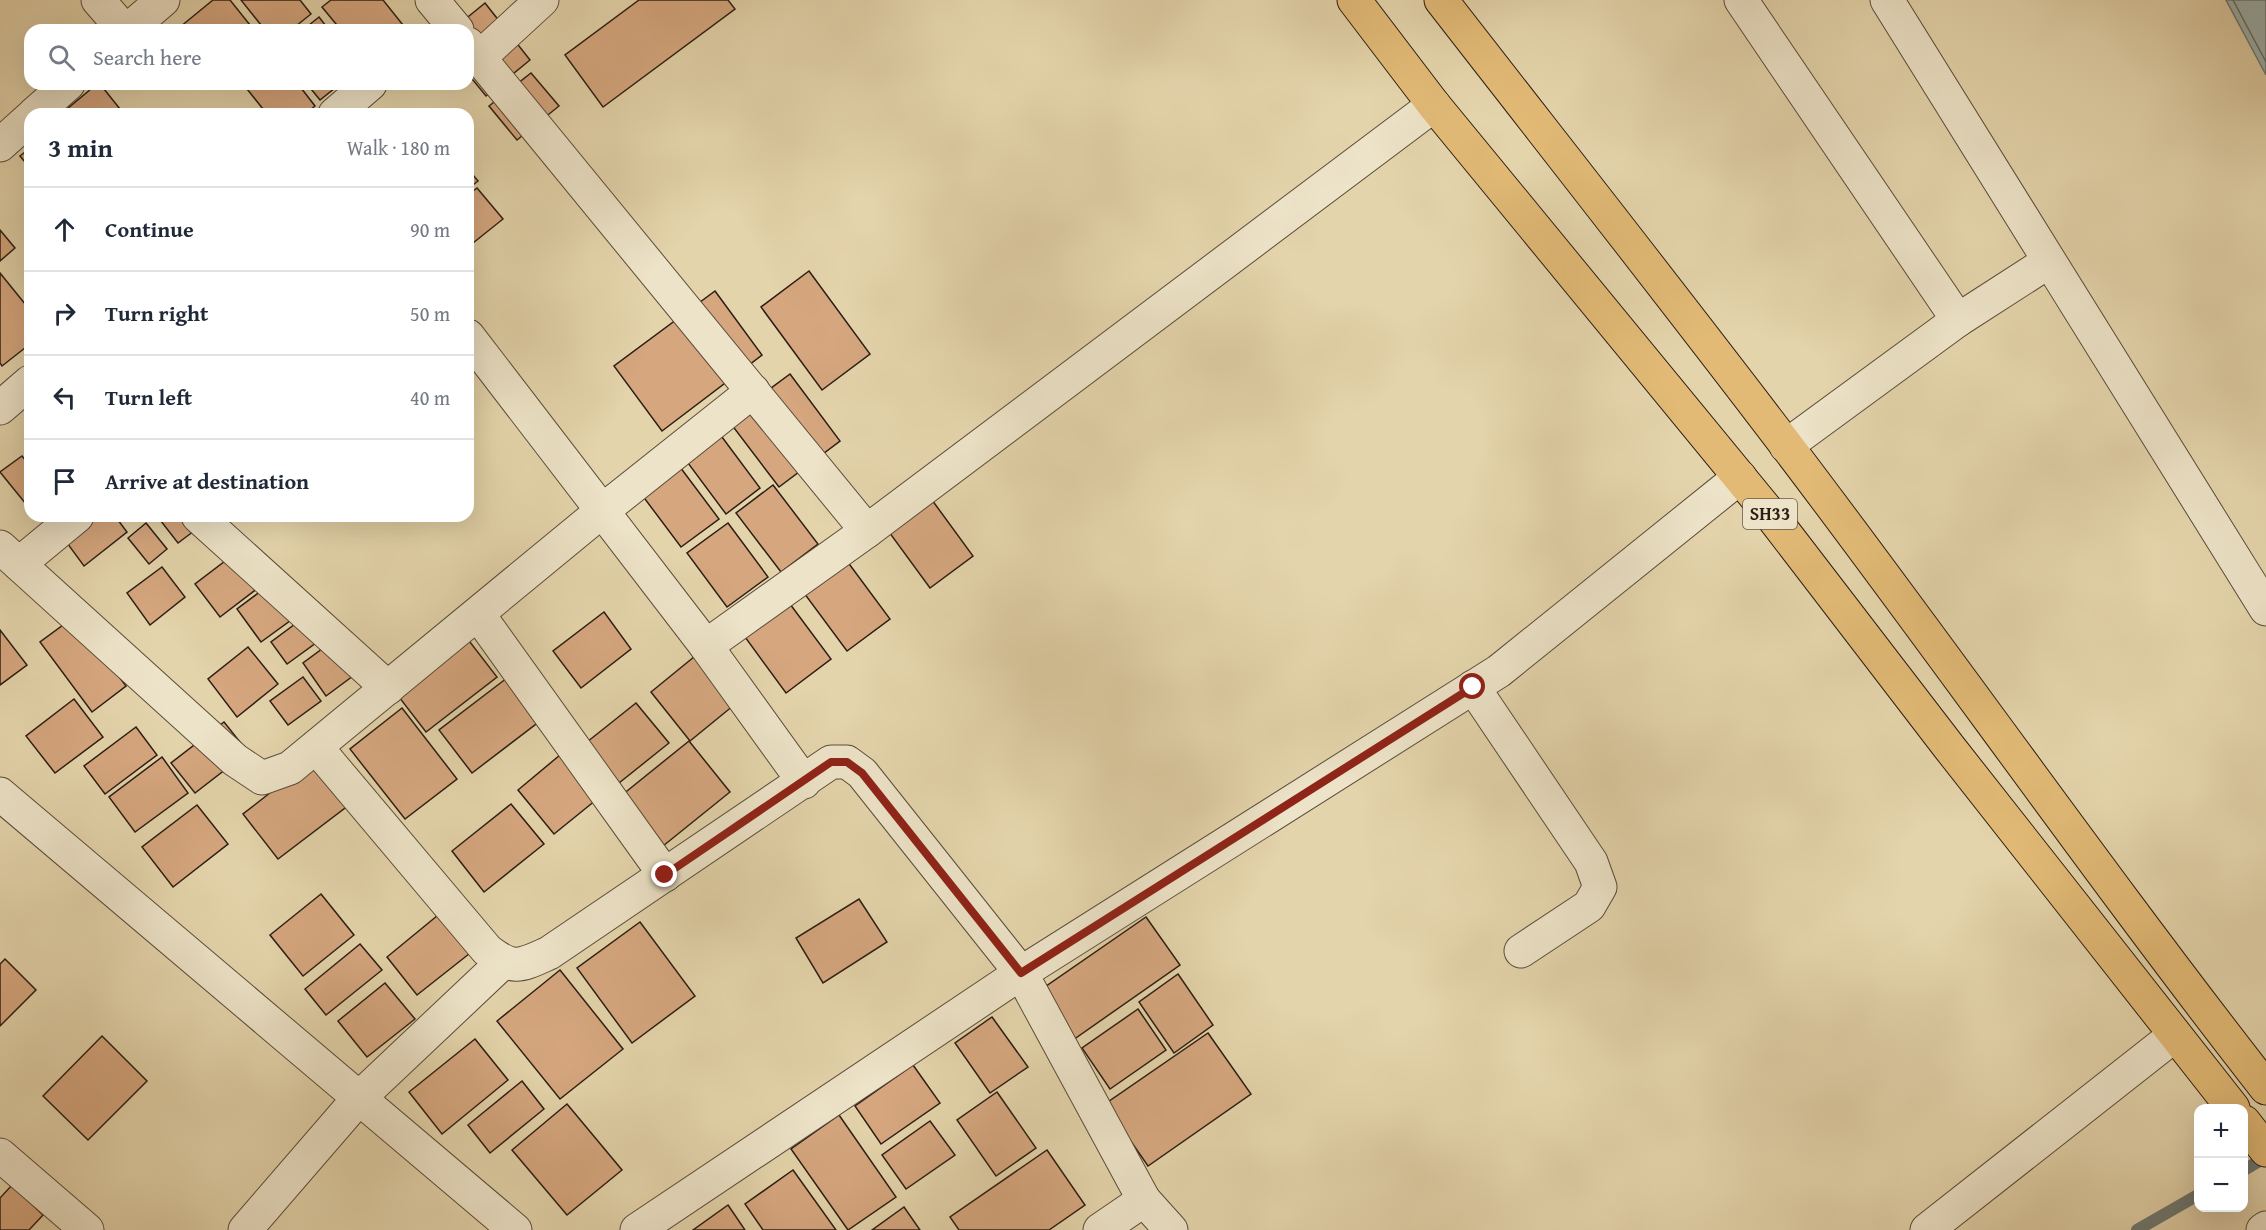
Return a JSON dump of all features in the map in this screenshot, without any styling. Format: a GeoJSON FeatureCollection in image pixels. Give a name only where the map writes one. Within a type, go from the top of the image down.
{"type":"FeatureCollection","features":[{"type":"Feature","properties":{"kind":"main road","name":"SH33"},"geometry":{"type":"LineString","coordinates":[[1354,0],[1434,105],[1740,477],[2175,1035]]}},
{"type":"Feature","properties":{"kind":"main road","name":"SH33"},"geometry":{"type":"LineString","coordinates":[[1441,0],[1786,446],[2202,1006],[2266,1088]]}},
{"type":"Feature","properties":{"kind":"main road"},"geometry":{"type":"LineString","coordinates":[[2175,1035],[2230,1104]]}},
{"type":"Feature","properties":{"kind":"main road"},"geometry":{"type":"LineString","coordinates":[[2248,1127],[2266,1150]]}},
{"type":"Feature","properties":{"kind":"street"},"geometry":{"type":"LineString","coordinates":[[98,0],[120,24]]}},
{"type":"Feature","properties":{"kind":"street"},"geometry":{"type":"LineString","coordinates":[[133,24],[163,0]]}},
{"type":"Feature","properties":{"kind":"street"},"geometry":{"type":"LineString","coordinates":[[542,0],[474,51],[867,531]]}},
{"type":"Feature","properties":{"kind":"street"},"geometry":{"type":"LineString","coordinates":[[1741,0],[1958,320]]}},
{"type":"Feature","properties":{"kind":"street"},"geometry":{"type":"LineString","coordinates":[[1887,0],[2266,609]]}},
{"type":"Feature","properties":{"kind":"street"},"geometry":{"type":"LineString","coordinates":[[41,108],[61,90]]}},
{"type":"Feature","properties":{"kind":"street"},"geometry":{"type":"LineString","coordinates":[[342,108],[363,90]]}},
{"type":"Feature","properties":{"kind":"street"},"geometry":{"type":"LineString","coordinates":[[706,646],[867,531],[1434,105]]}},
{"type":"Feature","properties":{"kind":"street"},"geometry":{"type":"LineString","coordinates":[[0,145],[24,123]]}},
{"type":"Feature","properties":{"kind":"street"},"geometry":{"type":"LineString","coordinates":[[1786,446],[1958,320],[2048,262]]}},
{"type":"Feature","properties":{"kind":"street"},"geometry":{"type":"LineString","coordinates":[[474,344],[706,646],[804,782]]}},
{"type":"Feature","properties":{"kind":"street"},"geometry":{"type":"LineString","coordinates":[[0,408],[24,387]]}},
{"type":"Feature","properties":{"kind":"street"},"geometry":{"type":"LineString","coordinates":[[67,522],[10,555],[235,760],[262,778],[290,768],[602,511],[753,391]]}},
{"type":"Feature","properties":{"kind":"street"},"geometry":{"type":"LineString","coordinates":[[637,1230],[1021,973],[1499,671],[1740,477]]}},
{"type":"Feature","properties":{"kind":"street"},"geometry":{"type":"LineString","coordinates":[[205,522],[388,688]]}},
{"type":"Feature","properties":{"kind":"street"},"geometry":{"type":"LineString","coordinates":[[478,614],[665,875]]}},
{"type":"Feature","properties":{"kind":"street"},"geometry":{"type":"LineString","coordinates":[[1473,687],[1591,862],[1600,887],[1589,906],[1521,951]]}},
{"type":"Feature","properties":{"kind":"street"},"geometry":{"type":"LineString","coordinates":[[316,747],[487,950],[503,962],[524,964],[549,953],[831,762],[847,762],[862,773],[1021,973],[1144,1200],[1171,1230]]}},
{"type":"Feature","properties":{"kind":"street"},"geometry":{"type":"LineString","coordinates":[[0,794],[515,1230]]}},
{"type":"Feature","properties":{"kind":"street"},"geometry":{"type":"LineString","coordinates":[[245,1230],[359,1098],[503,962]]}},
{"type":"Feature","properties":{"kind":"street"},"geometry":{"type":"LineString","coordinates":[[1927,1230],[2175,1035]]}},
{"type":"Feature","properties":{"kind":"street"},"geometry":{"type":"LineString","coordinates":[[0,1155],[87,1230]]}},
{"type":"Feature","properties":{"kind":"street"},"geometry":{"type":"LineString","coordinates":[[1100,1230],[1144,1200]]}},
{"type":"Feature","properties":{"kind":"water"},"geometry":{"type":"Polygon","coordinates":[[[2226,0],[2266,0],[2266,75],[2226,0]]]}},
{"type":"Feature","properties":{"kind":"building"},"geometry":{"type":"Polygon","coordinates":[[[213,0],[230,0],[249,24],[184,24],[213,0]]]}},
{"type":"Feature","properties":{"kind":"building"},"geometry":{"type":"Polygon","coordinates":[[[241,0],[300,0],[311,14],[298,24],[260,24],[241,0]]]}},
{"type":"Feature","properties":{"kind":"building"},"geometry":{"type":"Polygon","coordinates":[[[331,0],[383,0],[402,24],[336,24],[322,7],[331,0]]]}},
{"type":"Feature","properties":{"kind":"building"},"geometry":{"type":"Polygon","coordinates":[[[639,0],[728,0],[735,9],[603,107],[565,55],[639,0]]]}},
{"type":"Feature","properties":{"kind":"building"},"geometry":{"type":"Polygon","coordinates":[[[485,3],[530,60],[486,96],[474,81],[474,24],[459,24],[485,3]]]}},
{"type":"Feature","properties":{"kind":"building"},"geometry":{"type":"Polygon","coordinates":[[[319,17],[324,24],[310,24],[319,17]]]}},
{"type":"Feature","properties":{"kind":"building"},"geometry":{"type":"Polygon","coordinates":[[[531,73],[559,106],[517,140],[489,106],[531,73]]]}},
{"type":"Feature","properties":{"kind":"building"},"geometry":{"type":"Polygon","coordinates":[[[90,90],[105,90],[119,108],[68,108],[90,90]]]}},
{"type":"Feature","properties":{"kind":"building"},"geometry":{"type":"Polygon","coordinates":[[[248,90],[303,90],[315,106],[312,108],[262,108],[248,90]]]}},
{"type":"Feature","properties":{"kind":"building"},"geometry":{"type":"Polygon","coordinates":[[[312,90],[332,90],[320,100],[312,90]]]}},
{"type":"Feature","properties":{"kind":"building"},"geometry":{"type":"Polygon","coordinates":[[[477,188],[503,219],[474,242],[474,190],[477,188]]]}},
{"type":"Feature","properties":{"kind":"building"},"geometry":{"type":"Polygon","coordinates":[[[0,230],[15,248],[0,261],[0,230]]]}},
{"type":"Feature","properties":{"kind":"building"},"geometry":{"type":"Polygon","coordinates":[[[809,271],[870,354],[822,390],[761,307],[809,271]]]}},
{"type":"Feature","properties":{"kind":"building"},"geometry":{"type":"Polygon","coordinates":[[[0,273],[24,303],[24,349],[2,366],[0,363],[0,273]]]}},
{"type":"Feature","properties":{"kind":"building"},"geometry":{"type":"Polygon","coordinates":[[[715,291],[762,355],[662,431],[614,366],[715,291]]]}},
{"type":"Feature","properties":{"kind":"building"},"geometry":{"type":"Polygon","coordinates":[[[790,374],[840,441],[779,487],[728,420],[790,374]]]}},
{"type":"Feature","properties":{"kind":"building"},"geometry":{"type":"Polygon","coordinates":[[[719,433],[760,488],[726,514],[685,459],[719,433]]]}},
{"type":"Feature","properties":{"kind":"building"},"geometry":{"type":"Polygon","coordinates":[[[22,456],[24,458],[24,502],[0,472],[22,456]]]}},
{"type":"Feature","properties":{"kind":"building"},"geometry":{"type":"Polygon","coordinates":[[[680,467],[719,519],[681,547],[642,495],[680,467]]]}},
{"type":"Feature","properties":{"kind":"building"},"geometry":{"type":"Polygon","coordinates":[[[773,485],[818,544],[781,572],[736,513],[773,485]]]}},
{"type":"Feature","properties":{"kind":"building"},"geometry":{"type":"Polygon","coordinates":[[[932,500],[973,556],[930,588],[889,532],[932,500]]]}},
{"type":"Feature","properties":{"kind":"building"},"geometry":{"type":"Polygon","coordinates":[[[64,522],[120,522],[127,532],[84,566],[56,528],[64,522]]]}},
{"type":"Feature","properties":{"kind":"building"},"geometry":{"type":"Polygon","coordinates":[[[162,522],[199,522],[202,525],[178,543],[162,522]]]}},
{"type":"Feature","properties":{"kind":"building"},"geometry":{"type":"Polygon","coordinates":[[[146,523],[167,549],[149,564],[128,538],[146,523]]]}},
{"type":"Feature","properties":{"kind":"building"},"geometry":{"type":"Polygon","coordinates":[[[728,523],[768,577],[727,607],[687,553],[728,523]]]}},
{"type":"Feature","properties":{"kind":"building"},"geometry":{"type":"Polygon","coordinates":[[[233,555],[258,588],[220,617],[195,584],[233,555]]]}},
{"type":"Feature","properties":{"kind":"building"},"geometry":{"type":"Polygon","coordinates":[[[844,557],[890,619],[847,651],[801,589],[844,557]]]}},
{"type":"Feature","properties":{"kind":"building"},"geometry":{"type":"Polygon","coordinates":[[[162,567],[185,597],[150,625],[127,593],[162,567]]]}},
{"type":"Feature","properties":{"kind":"building"},"geometry":{"type":"Polygon","coordinates":[[[273,582],[298,615],[261,642],[237,609],[273,582]]]}},
{"type":"Feature","properties":{"kind":"building"},"geometry":{"type":"Polygon","coordinates":[[[790,604],[831,659],[786,693],[745,637],[790,604]]]}},
{"type":"Feature","properties":{"kind":"building"},"geometry":{"type":"Polygon","coordinates":[[[314,610],[331,632],[287,664],[271,642],[314,610]]]}},
{"type":"Feature","properties":{"kind":"building"},"geometry":{"type":"Polygon","coordinates":[[[604,612],[631,649],[581,688],[553,651],[604,612]]]}},
{"type":"Feature","properties":{"kind":"building"},"geometry":{"type":"Polygon","coordinates":[[[74,617],[126,686],[92,712],[40,642],[74,617]]]}},
{"type":"Feature","properties":{"kind":"building"},"geometry":{"type":"Polygon","coordinates":[[[0,630],[27,665],[0,685],[0,630]]]}},
{"type":"Feature","properties":{"kind":"building"},"geometry":{"type":"Polygon","coordinates":[[[345,632],[369,664],[326,696],[303,663],[345,632]]]}},
{"type":"Feature","properties":{"kind":"building"},"geometry":{"type":"Polygon","coordinates":[[[463,633],[497,677],[426,732],[392,688],[463,633]]]}},
{"type":"Feature","properties":{"kind":"building"},"geometry":{"type":"Polygon","coordinates":[[[248,647],[278,684],[237,717],[208,679],[248,647]]]}},
{"type":"Feature","properties":{"kind":"building"},"geometry":{"type":"Polygon","coordinates":[[[700,652],[739,701],[690,741],[651,692],[700,652]]]}},
{"type":"Feature","properties":{"kind":"building"},"geometry":{"type":"Polygon","coordinates":[[[303,677],[321,701],[288,725],[270,701],[303,677]]]}},
{"type":"Feature","properties":{"kind":"building"},"geometry":{"type":"Polygon","coordinates":[[[507,678],[540,721],[472,773],[439,730],[507,678]]]}},
{"type":"Feature","properties":{"kind":"building"},"geometry":{"type":"Polygon","coordinates":[[[74,699],[103,737],[55,773],[26,736],[74,699]]]}},
{"type":"Feature","properties":{"kind":"building"},"geometry":{"type":"Polygon","coordinates":[[[636,703],[669,743],[619,783],[587,742],[636,703]]]}},
{"type":"Feature","properties":{"kind":"building"},"geometry":{"type":"Polygon","coordinates":[[[402,708],[457,779],[405,819],[350,749],[402,708]]]}},
{"type":"Feature","properties":{"kind":"building"},"geometry":{"type":"Polygon","coordinates":[[[224,722],[248,752],[195,793],[171,763],[224,722]]]}},
{"type":"Feature","properties":{"kind":"building"},"geometry":{"type":"Polygon","coordinates":[[[136,727],[157,755],[105,794],[84,766],[136,727]]]}},
{"type":"Feature","properties":{"kind":"building"},"geometry":{"type":"Polygon","coordinates":[[[689,741],[730,792],[663,846],[622,795],[689,741]]]}},
{"type":"Feature","properties":{"kind":"building"},"geometry":{"type":"Polygon","coordinates":[[[330,746],[366,792],[278,859],[243,814],[330,746]]]}},
{"type":"Feature","properties":{"kind":"building"},"geometry":{"type":"Polygon","coordinates":[[[560,755],[596,800],[554,834],[518,790],[560,755]]]}},
{"type":"Feature","properties":{"kind":"building"},"geometry":{"type":"Polygon","coordinates":[[[162,757],[188,793],[135,832],[109,797],[162,757]]]}},
{"type":"Feature","properties":{"kind":"building"},"geometry":{"type":"Polygon","coordinates":[[[511,804],[544,844],[484,892],[452,851],[511,804]]]}},
{"type":"Feature","properties":{"kind":"building"},"geometry":{"type":"Polygon","coordinates":[[[197,805],[228,844],[173,887],[142,847],[197,805]]]}},
{"type":"Feature","properties":{"kind":"building"},"geometry":{"type":"Polygon","coordinates":[[[321,894],[354,935],[303,976],[270,935],[321,894]]]}},
{"type":"Feature","properties":{"kind":"building"},"geometry":{"type":"Polygon","coordinates":[[[859,899],[887,942],[823,983],[796,938],[859,899]]]}},
{"type":"Feature","properties":{"kind":"building"},"geometry":{"type":"Polygon","coordinates":[[[443,911],[474,950],[417,995],[387,957],[443,911]]]}},
{"type":"Feature","properties":{"kind":"building"},"geometry":{"type":"Polygon","coordinates":[[[1146,917],[1180,965],[1063,1047],[1029,998],[1146,917]]]}},
{"type":"Feature","properties":{"kind":"building"},"geometry":{"type":"Polygon","coordinates":[[[640,922],[695,996],[632,1043],[577,968],[640,922]]]}},
{"type":"Feature","properties":{"kind":"building"},"geometry":{"type":"Polygon","coordinates":[[[360,944],[382,970],[326,1015],[305,989],[360,944]]]}},
{"type":"Feature","properties":{"kind":"building"},"geometry":{"type":"Polygon","coordinates":[[[5,959],[36,990],[0,1026],[0,964],[5,959]]]}},
{"type":"Feature","properties":{"kind":"building"},"geometry":{"type":"Polygon","coordinates":[[[560,970],[623,1049],[560,1099],[497,1021],[560,970]]]}},
{"type":"Feature","properties":{"kind":"building"},"geometry":{"type":"Polygon","coordinates":[[[1178,974],[1213,1025],[1174,1053],[1139,1002],[1178,974]]]}},
{"type":"Feature","properties":{"kind":"building"},"geometry":{"type":"Polygon","coordinates":[[[385,983],[415,1019],[367,1057],[338,1021],[385,983]]]}},
{"type":"Feature","properties":{"kind":"building"},"geometry":{"type":"Polygon","coordinates":[[[1138,1009],[1166,1050],[1110,1089],[1082,1048],[1138,1009]]]}},
{"type":"Feature","properties":{"kind":"building"},"geometry":{"type":"Polygon","coordinates":[[[992,1017],[1028,1067],[990,1093],[955,1043],[992,1017]]]}},
{"type":"Feature","properties":{"kind":"building"},"geometry":{"type":"Polygon","coordinates":[[[1208,1033],[1251,1094],[1148,1166],[1105,1104],[1208,1033]]]}},
{"type":"Feature","properties":{"kind":"building"},"geometry":{"type":"Polygon","coordinates":[[[102,1036],[147,1081],[88,1140],[43,1096],[102,1036]]]}},
{"type":"Feature","properties":{"kind":"building"},"geometry":{"type":"Polygon","coordinates":[[[475,1039],[508,1080],[442,1134],[409,1092],[475,1039]]]}},
{"type":"Feature","properties":{"kind":"building"},"geometry":{"type":"Polygon","coordinates":[[[913,1065],[940,1103],[881,1144],[855,1106],[913,1065]]]}},
{"type":"Feature","properties":{"kind":"building"},"geometry":{"type":"Polygon","coordinates":[[[522,1081],[544,1109],[490,1153],[468,1125],[522,1081]]]}},
{"type":"Feature","properties":{"kind":"building"},"geometry":{"type":"Polygon","coordinates":[[[997,1092],[1036,1148],[996,1176],[957,1120],[997,1092]]]}},
{"type":"Feature","properties":{"kind":"building"},"geometry":{"type":"Polygon","coordinates":[[[567,1104],[622,1170],[567,1215],[512,1150],[567,1104]]]}},
{"type":"Feature","properties":{"kind":"building"},"geometry":{"type":"Polygon","coordinates":[[[839,1115],[896,1197],[848,1230],[791,1149],[839,1115]]]}},
{"type":"Feature","properties":{"kind":"building"},"geometry":{"type":"Polygon","coordinates":[[[930,1121],[955,1155],[906,1189],[882,1155],[930,1121]]]}},
{"type":"Feature","properties":{"kind":"building"},"geometry":{"type":"Polygon","coordinates":[[[1047,1150],[1085,1205],[1049,1230],[959,1230],[950,1217],[1047,1150]]]}},
{"type":"Feature","properties":{"kind":"building"},"geometry":{"type":"Polygon","coordinates":[[[793,1170],[836,1230],[763,1230],[745,1204],[793,1170]]]}},
{"type":"Feature","properties":{"kind":"building"},"geometry":{"type":"Polygon","coordinates":[[[12,1185],[43,1215],[29,1230],[0,1230],[0,1198],[12,1185]]]}},
{"type":"Feature","properties":{"kind":"building"},"geometry":{"type":"Polygon","coordinates":[[[728,1205],[745,1230],[693,1230],[728,1205]]]}},
{"type":"Feature","properties":{"kind":"building"},"geometry":{"type":"Polygon","coordinates":[[[904,1207],[920,1230],[872,1230],[904,1207]]]}},
{"type":"Feature","properties":{"kind":"waterway"},"geometry":{"type":"LineString","coordinates":[[2248,1168],[2266,1157]]}},
{"type":"Feature","properties":{"kind":"waterway"},"geometry":{"type":"LineString","coordinates":[[2137,1230],[2194,1197]]}},
{"type":"Feature","properties":{"kind":"route"},"geometry":{"type":"LineString","coordinates":[[665,875],[831,762],[847,762],[862,773],[1021,973],[1473,687]]}}]}
